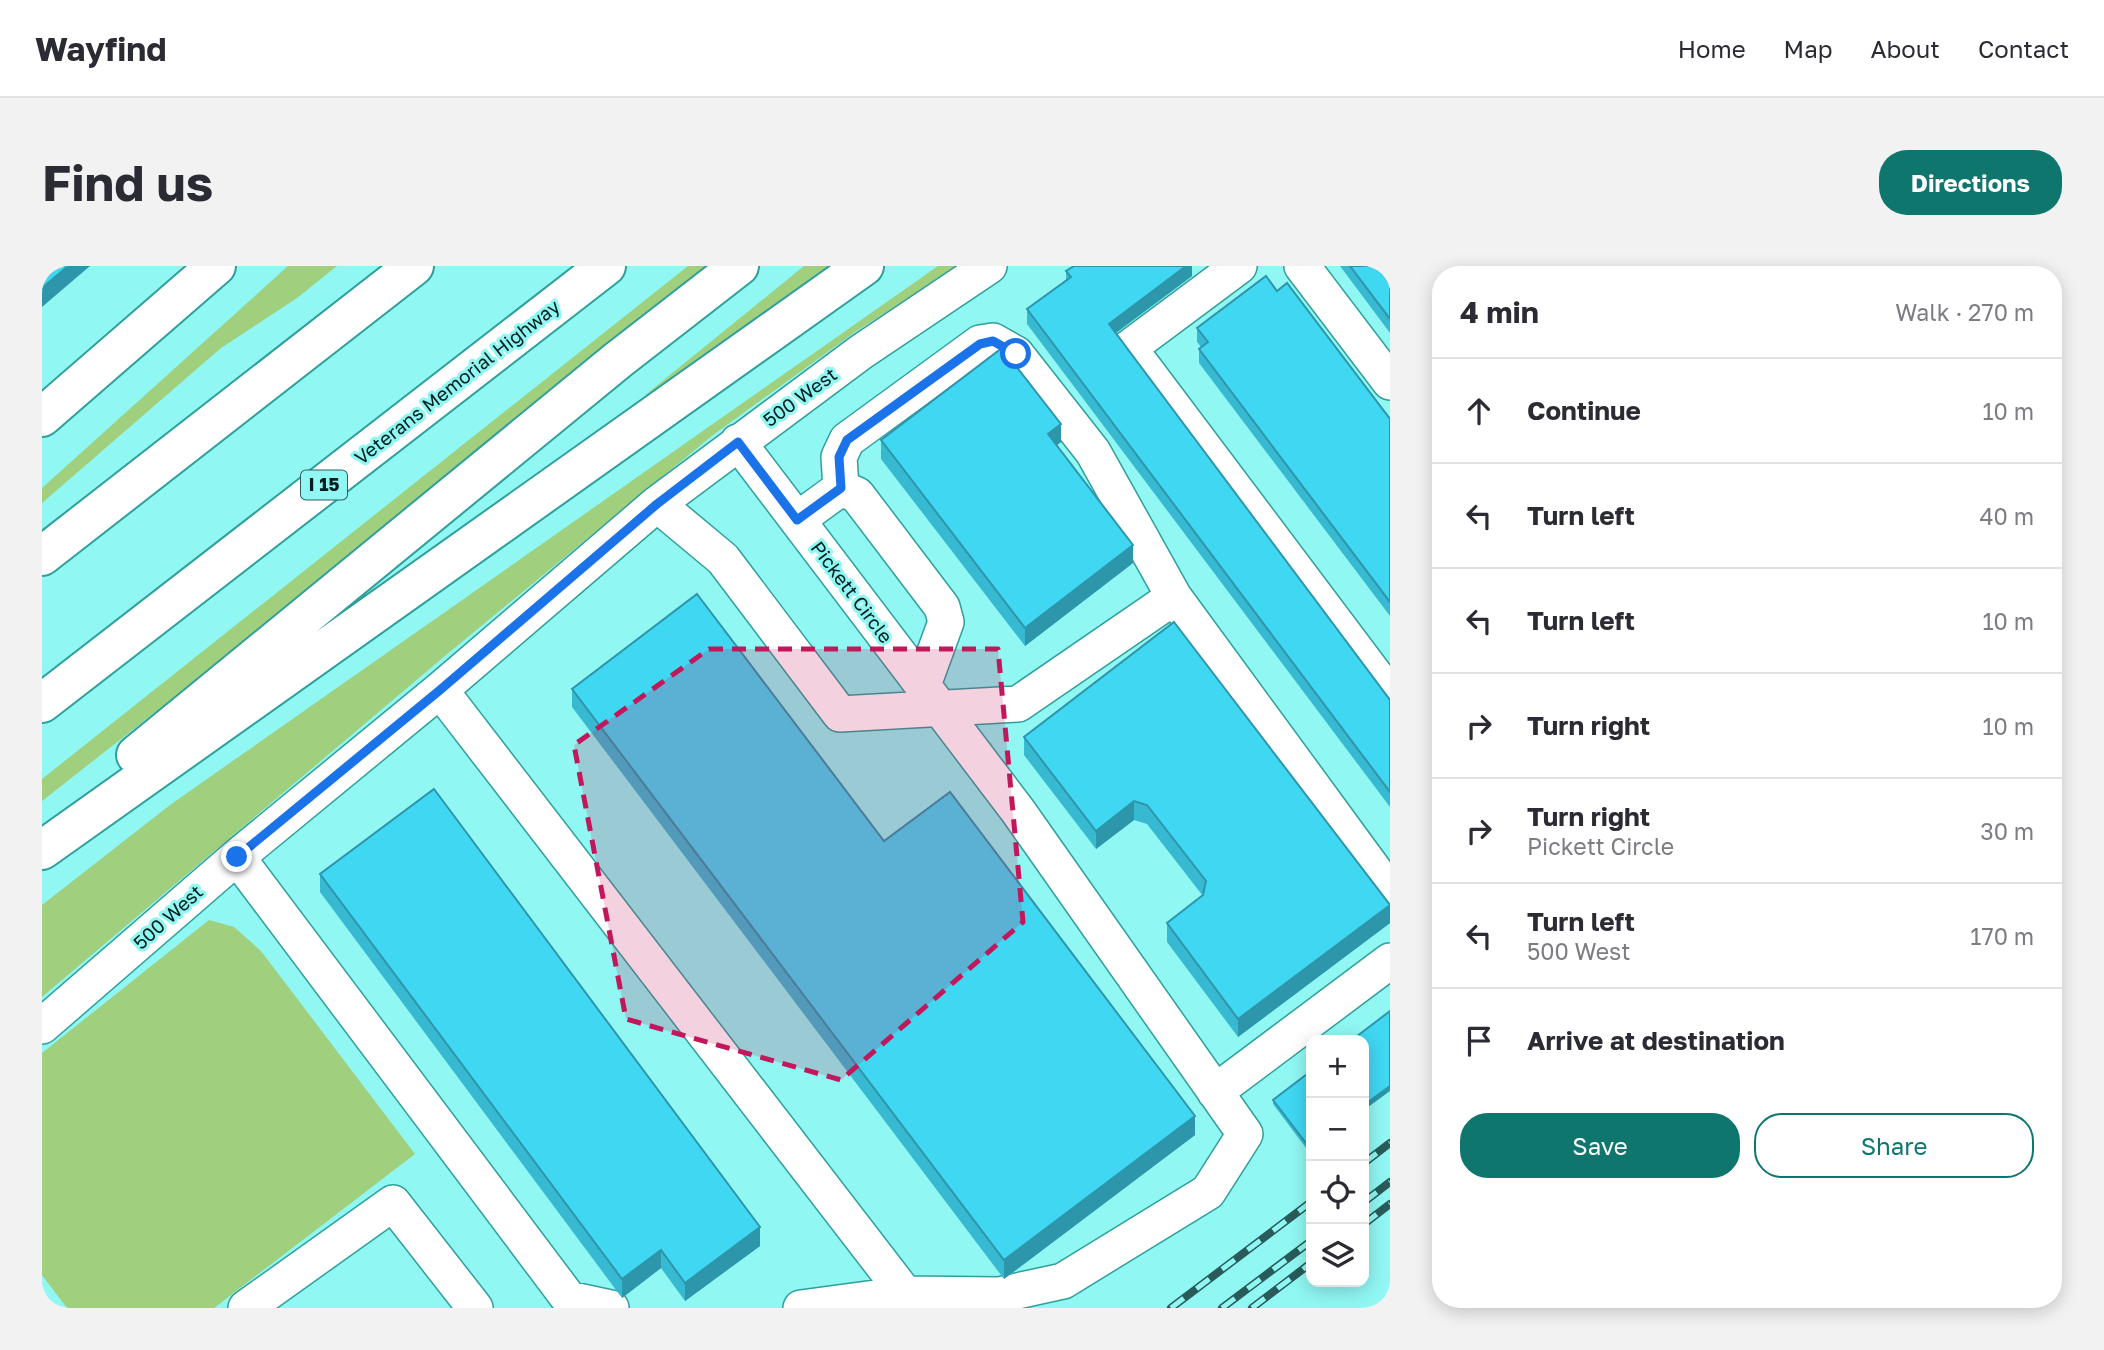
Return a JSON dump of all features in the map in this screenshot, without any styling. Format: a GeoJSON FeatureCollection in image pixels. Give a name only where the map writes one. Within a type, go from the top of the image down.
{"type":"FeatureCollection","features":[{"type":"Feature","properties":{"kind":"highway"},"geometry":{"type":"LineString","coordinates":[[42,417],[216,266]]}},
{"type":"Feature","properties":{"kind":"highway"},"geometry":{"type":"LineString","coordinates":[[42,556],[412,266]]}},
{"type":"Feature","properties":{"kind":"highway","name":"Veterans Memorial Highway"},"geometry":{"type":"LineString","coordinates":[[42,703],[606,266]]}},
{"type":"Feature","properties":{"kind":"highway"},"geometry":{"type":"LineString","coordinates":[[42,831],[618,360],[739,266]]}},
{"type":"Feature","properties":{"kind":"highway"},"geometry":{"type":"LineString","coordinates":[[42,850],[864,266]]}},
{"type":"Feature","properties":{"kind":"street","name":"500 West"},"geometry":{"type":"LineString","coordinates":[[42,1026],[237,857],[440,690],[657,504],[861,352],[989,266]]}},
{"type":"Feature","properties":{"kind":"street"},"geometry":{"type":"LineString","coordinates":[[1239,266],[1129,348],[1390,695]]}},
{"type":"Feature","properties":{"kind":"street"},"geometry":{"type":"LineString","coordinates":[[1302,266],[1390,382]]}},
{"type":"Feature","properties":{"kind":"street"},"geometry":{"type":"LineString","coordinates":[[841,488],[839,457],[847,440],[980,344],[993,341],[1016,354],[1093,452],[1174,597],[1390,892]]}},
{"type":"Feature","properties":{"kind":"street","name":"Pickett Circle"},"geometry":{"type":"LineString","coordinates":[[738,442],[1018,811],[1245,1134],[1208,1192],[1063,1281],[999,1295],[905,1294]]}},
{"type":"Feature","properties":{"kind":"street"},"geometry":{"type":"LineString","coordinates":[[797,520],[841,488]]}},
{"type":"Feature","properties":{"kind":"street"},"geometry":{"type":"LineString","coordinates":[[841,488],[857,495],[942,607],[946,622],[932,697]]}},
{"type":"Feature","properties":{"kind":"street"},"geometry":{"type":"LineString","coordinates":[[657,504],[723,559],[840,714],[932,697],[1017,704],[1174,597]]}},
{"type":"Feature","properties":{"kind":"street"},"geometry":{"type":"LineString","coordinates":[[440,690],[905,1294],[802,1308]]}},
{"type":"Feature","properties":{"kind":"street"},"geometry":{"type":"LineString","coordinates":[[237,857],[569,1299],[611,1308]]}},
{"type":"Feature","properties":{"kind":"street"},"geometry":{"type":"LineString","coordinates":[[1215,1092],[1390,961]]}},
{"type":"Feature","properties":{"kind":"street"},"geometry":{"type":"LineString","coordinates":[[246,1308],[393,1203],[475,1308]]}},
{"type":"Feature","properties":{"kind":"highlighted area"},"geometry":{"type":"Polygon","coordinates":[[[709,649],[998,649],[1023,922],[841,1080],[626,1019],[574,745],[709,649]]]}},
{"type":"Feature","properties":{"kind":"green space"},"geometry":{"type":"Polygon","coordinates":[[[288,266],[337,266],[297,298],[221,348],[42,503],[42,488],[288,266]]]}},
{"type":"Feature","properties":{"kind":"green space"},"geometry":{"type":"Polygon","coordinates":[[[688,266],[723,266],[42,801],[42,779],[688,266]]]}},
{"type":"Feature","properties":{"kind":"green space"},"geometry":{"type":"Polygon","coordinates":[[[804,266],[842,266],[762,323],[644,396],[804,266]]]}},
{"type":"Feature","properties":{"kind":"green space"},"geometry":{"type":"Polygon","coordinates":[[[938,266],[959,266],[858,330],[713,435],[446,655],[42,997],[42,905],[170,805],[938,266]]]}},
{"type":"Feature","properties":{"kind":"green space"},"geometry":{"type":"Polygon","coordinates":[[[209,920],[234,927],[261,951],[415,1154],[214,1308],[67,1308],[42,1275],[42,1053],[209,920]]]}},
{"type":"Feature","properties":{"kind":"building"},"geometry":{"type":"Polygon","coordinates":[[[42,266],[68,266],[42,288],[42,266]]]}},
{"type":"Feature","properties":{"kind":"building"},"geometry":{"type":"Polygon","coordinates":[[[1074,266],[1186,266],[1109,324],[1390,700],[1390,792],[1027,309],[1071,277],[1066,271],[1074,266]]]}},
{"type":"Feature","properties":{"kind":"building"},"geometry":{"type":"Polygon","coordinates":[[[1350,266],[1390,266],[1390,319],[1350,266]]]}},
{"type":"Feature","properties":{"kind":"building"},"geometry":{"type":"Polygon","coordinates":[[[1266,276],[1277,291],[1287,283],[1390,419],[1390,602],[1199,349],[1208,342],[1197,328],[1266,276]]]}},
{"type":"Feature","properties":{"kind":"building"},"geometry":{"type":"Polygon","coordinates":[[[1002,348],[1061,424],[1048,434],[1133,545],[1025,628],[881,440],[1002,348]]]}},
{"type":"Feature","properties":{"kind":"building"},"geometry":{"type":"Polygon","coordinates":[[[697,594],[884,841],[950,792],[1195,1116],[1004,1260],[572,689],[697,594]]]}},
{"type":"Feature","properties":{"kind":"building"},"geometry":{"type":"Polygon","coordinates":[[[1174,622],[1390,905],[1238,1019],[1167,923],[1203,895],[1206,881],[1147,805],[1134,801],[1096,831],[1024,737],[1174,622]]]}},
{"type":"Feature","properties":{"kind":"building"},"geometry":{"type":"Polygon","coordinates":[[[434,789],[760,1227],[685,1283],[661,1250],[622,1279],[320,874],[434,789]]]}},
{"type":"Feature","properties":{"kind":"building"},"geometry":{"type":"Polygon","coordinates":[[[1390,1011],[1390,1086],[1369,1101],[1369,1035],[1359,1035],[1390,1011]]]}},
{"type":"Feature","properties":{"kind":"building"},"geometry":{"type":"Polygon","coordinates":[[[1306,1075],[1306,1143],[1273,1100],[1306,1075]]]}},
{"type":"Feature","properties":{"kind":"railway"},"geometry":{"type":"LineString","coordinates":[[1367,1161],[1390,1143]]}},
{"type":"Feature","properties":{"kind":"railway"},"geometry":{"type":"LineString","coordinates":[[1369,1198],[1390,1182]]}},
{"type":"Feature","properties":{"kind":"railway"},"geometry":{"type":"LineString","coordinates":[[1369,1220],[1390,1204]]}},
{"type":"Feature","properties":{"kind":"railway"},"geometry":{"type":"LineString","coordinates":[[1171,1308],[1306,1206]]}},
{"type":"Feature","properties":{"kind":"railway"},"geometry":{"type":"LineString","coordinates":[[1222,1308],[1306,1245]]}},
{"type":"Feature","properties":{"kind":"railway"},"geometry":{"type":"LineString","coordinates":[[1252,1308],[1306,1267]]}},
{"type":"Feature","properties":{"kind":"route"},"geometry":{"type":"LineString","coordinates":[[237,857],[440,690],[657,504],[738,442],[797,520],[841,488],[839,457],[847,440],[980,344],[993,341],[1016,354]]}}]}
